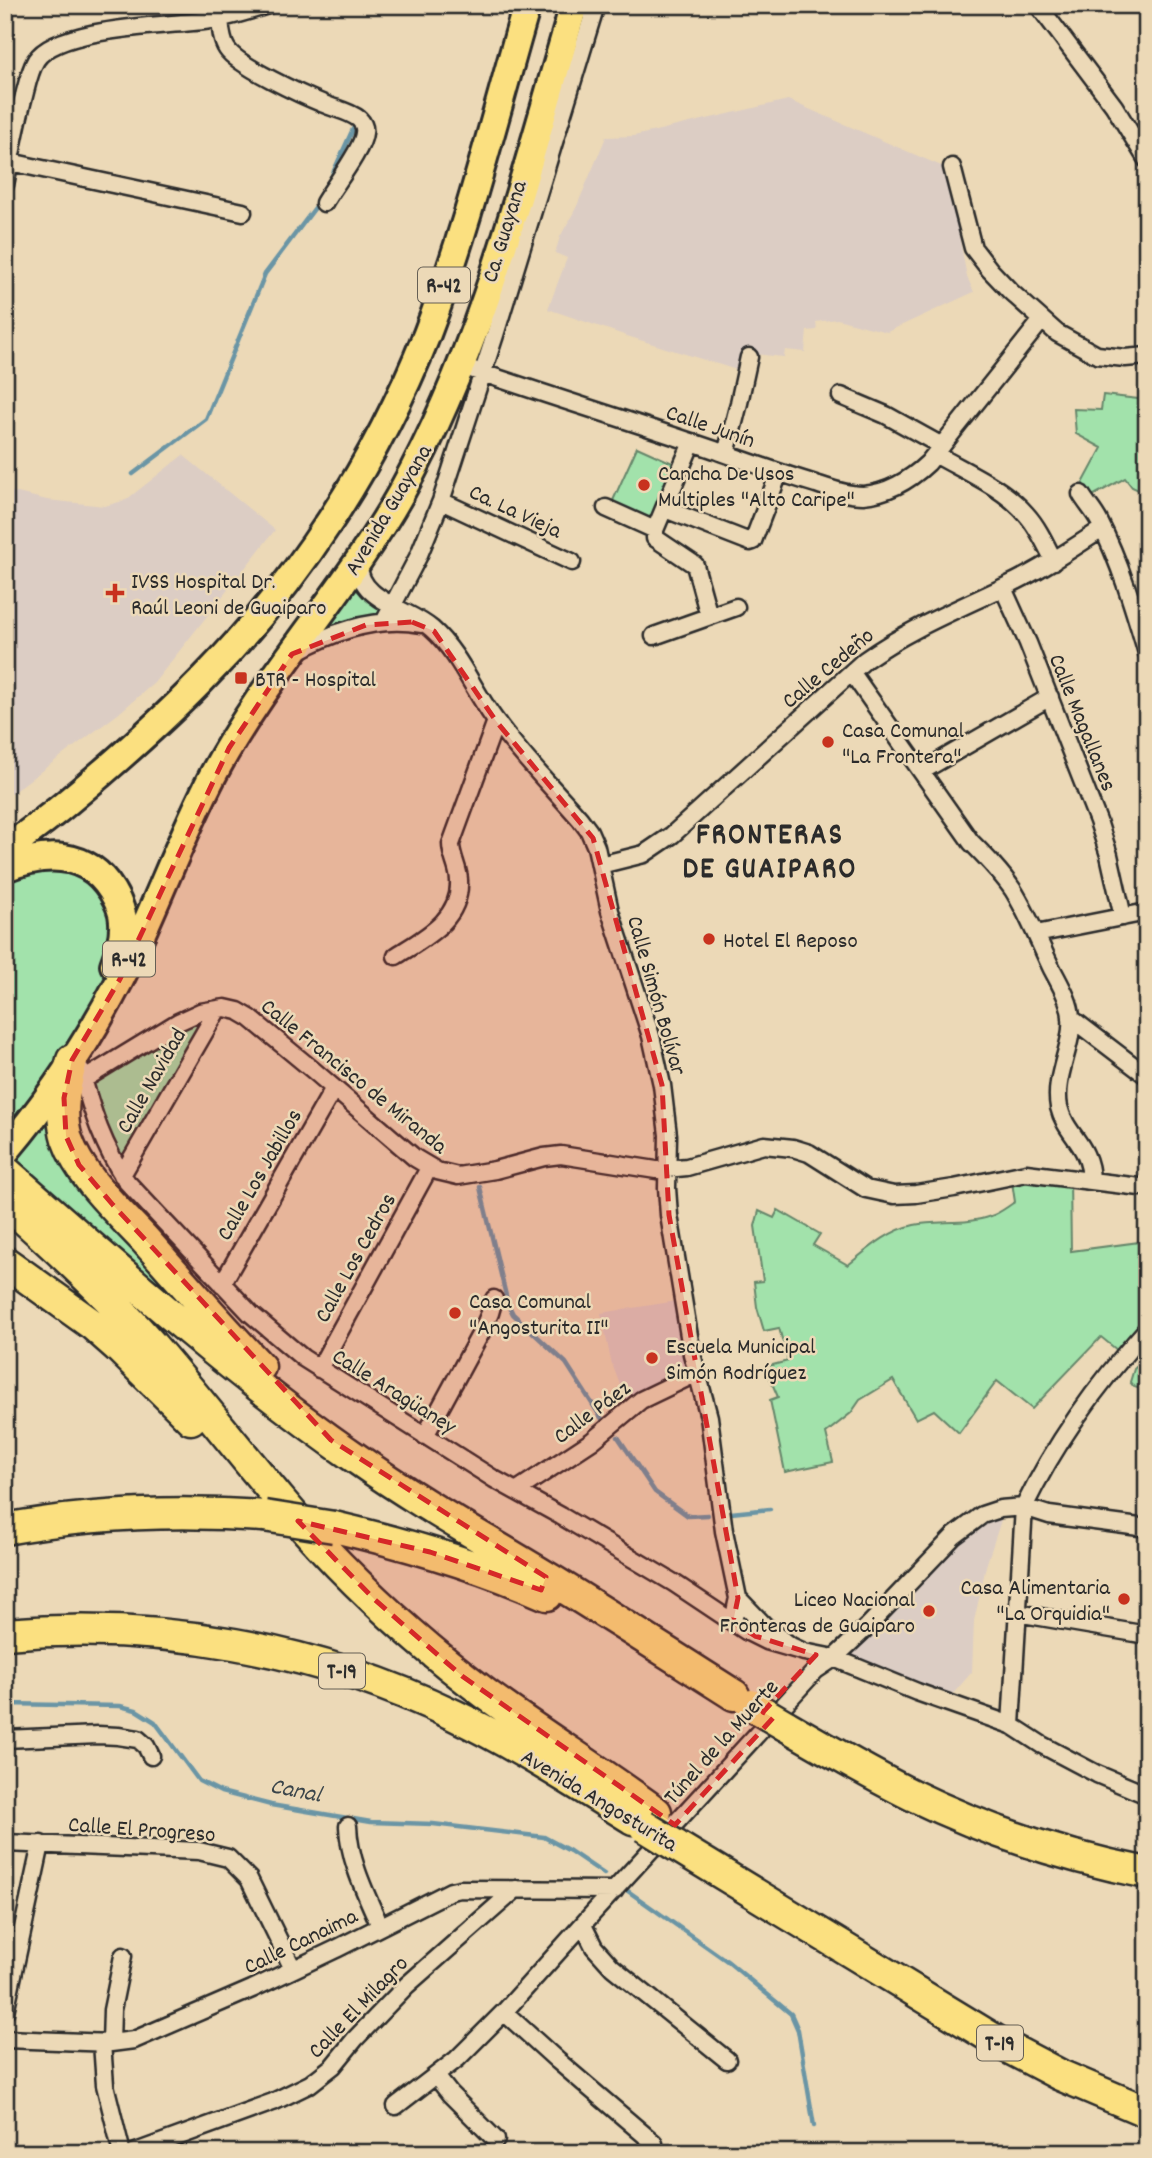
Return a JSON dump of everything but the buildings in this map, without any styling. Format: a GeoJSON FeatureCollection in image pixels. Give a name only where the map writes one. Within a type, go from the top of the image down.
{"type":"FeatureCollection","features":[{"type":"Feature","properties":{"kind":"highway"},"geometry":{"type":"LineString","coordinates":[[78,1063],[66,1082],[63,1118],[66,1136],[79,1165],[248,1354],[331,1440]]}},
{"type":"Feature","properties":{"kind":"highway"},"geometry":{"type":"LineString","coordinates":[[7,1156],[151,1298],[331,1440],[413,1497],[555,1582],[742,1700]]}},
{"type":"Feature","properties":{"kind":"highway"},"geometry":{"type":"LineString","coordinates":[[5,1202],[121,1311],[271,1491],[323,1531],[374,1599],[462,1676],[650,1819]]}},
{"type":"Feature","properties":{"kind":"highway"},"geometry":{"type":"LineString","coordinates":[[5,1262],[93,1325],[234,1464],[323,1531]]}},
{"type":"Feature","properties":{"kind":"highway"},"geometry":{"type":"LineString","coordinates":[[5,1529],[56,1520],[137,1514],[216,1513],[264,1516],[323,1531],[430,1552],[523,1584],[600,1621],[912,1795],[1033,1843],[1147,1872]]}},
{"type":"Feature","properties":{"kind":"highway","name":"Avenida Angosturita"},"geometry":{"type":"LineString","coordinates":[[5,1634],[77,1630],[125,1631],[179,1635],[279,1653],[370,1680],[453,1715],[650,1819]]}},
{"type":"Feature","properties":{"kind":"highway","name":"T-19"},"geometry":{"type":"LineString","coordinates":[[650,1819],[866,1962],[1005,2046],[1060,2075],[1144,2111]]}},
{"type":"Feature","properties":{"kind":"main road","name":"Avenida Guayana"},"geometry":{"type":"LineString","coordinates":[[5,850],[112,765],[203,680],[287,583],[339,508],[385,425],[426,335],[460,237],[527,5]]}},
{"type":"Feature","properties":{"kind":"main road","name":"Avenida Guayana"},"geometry":{"type":"LineString","coordinates":[[7,1156],[78,1063],[120,979],[214,774],[249,715],[359,560],[472,370],[504,244],[574,5]]}},
{"type":"Feature","properties":{"kind":"main road"},"geometry":{"type":"LineString","coordinates":[[5,868],[44,857],[73,859],[87,866],[107,883],[121,910],[123,923],[116,959],[78,1063]]}},
{"type":"Feature","properties":{"kind":"street"},"geometry":{"type":"LineString","coordinates":[[243,212],[7,172],[27,84],[37,60],[45,51],[80,36],[220,18],[268,5]]}},
{"type":"Feature","properties":{"kind":"street","name":"Ca. Guayana"},"geometry":{"type":"LineString","coordinates":[[384,622],[418,557],[441,501],[472,370],[545,172],[596,5]]}},
{"type":"Feature","properties":{"kind":"street"},"geometry":{"type":"LineString","coordinates":[[1048,9],[1147,160]]}},
{"type":"Feature","properties":{"kind":"street"},"geometry":{"type":"LineString","coordinates":[[220,18],[222,37],[230,54],[264,76],[347,112],[363,124],[365,132],[361,144],[324,203]]}},
{"type":"Feature","properties":{"kind":"street"},"geometry":{"type":"LineString","coordinates":[[952,167],[973,248],[990,270],[1057,333],[1097,355],[1125,358],[1147,356]]}},
{"type":"Feature","properties":{"kind":"street","name":"Calle Junín"},"geometry":{"type":"LineString","coordinates":[[472,370],[779,473],[849,494],[870,494],[902,484],[914,477],[939,450],[1042,320]]}},
{"type":"Feature","properties":{"kind":"street"},"geometry":{"type":"LineString","coordinates":[[726,454],[749,357]]}},
{"type":"Feature","properties":{"kind":"street"},"geometry":{"type":"LineString","coordinates":[[841,396],[886,415],[1013,501],[1039,531],[1054,561]]}},
{"type":"Feature","properties":{"kind":"street"},"geometry":{"type":"LineString","coordinates":[[692,442],[655,530],[656,541],[695,565],[709,616]]}},
{"type":"Feature","properties":{"kind":"street"},"geometry":{"type":"LineString","coordinates":[[665,509],[750,542],[753,541],[779,473]]}},
{"type":"Feature","properties":{"kind":"street"},"geometry":{"type":"LineString","coordinates":[[1081,494],[1102,529],[1147,653]]}},
{"type":"Feature","properties":{"kind":"street","name":"Ca. La Vieja"},"geometry":{"type":"LineString","coordinates":[[441,501],[572,562]]}},
{"type":"Feature","properties":{"kind":"street"},"geometry":{"type":"LineString","coordinates":[[606,508],[655,530]]}},
{"type":"Feature","properties":{"kind":"street","name":"Calle Cedeño"},"geometry":{"type":"LineString","coordinates":[[600,865],[644,854],[672,835],[866,660],[896,639],[1054,561],[1102,529]]}},
{"type":"Feature","properties":{"kind":"street","name":"Calle Simón Bolívar"},"geometry":{"type":"LineString","coordinates":[[359,560],[359,574],[366,588],[427,625],[443,640],[496,721],[589,831],[596,847],[610,911],[651,1036],[662,1085],[668,1135],[669,1216],[692,1354],[709,1417],[724,1531],[738,1598]]}},
{"type":"Feature","properties":{"kind":"street","name":"Calle Magallanes"},"geometry":{"type":"LineString","coordinates":[[1003,588],[1028,643],[1098,821],[1123,917]]}},
{"type":"Feature","properties":{"kind":"street"},"geometry":{"type":"LineString","coordinates":[[654,636],[736,607]]}},
{"type":"Feature","properties":{"kind":"street"},"geometry":{"type":"LineString","coordinates":[[292,654],[312,643],[355,628],[384,622],[427,625]]}},
{"type":"Feature","properties":{"kind":"street"},"geometry":{"type":"LineString","coordinates":[[852,673],[971,842],[1014,891],[1066,997],[1071,1018],[1063,1061],[1060,1110],[1087,1154],[1091,1165],[1091,1180]]}},
{"type":"Feature","properties":{"kind":"street"},"geometry":{"type":"LineString","coordinates":[[922,771],[1050,697]]}},
{"type":"Feature","properties":{"kind":"street"},"geometry":{"type":"LineString","coordinates":[[396,956],[439,928],[453,907],[460,879],[451,844],[496,721]]}},
{"type":"Feature","properties":{"kind":"street"},"geometry":{"type":"LineString","coordinates":[[1036,934],[1147,912]]}},
{"type":"Feature","properties":{"kind":"street"},"geometry":{"type":"LineString","coordinates":[[78,1063],[200,1012],[218,1009]]}},
{"type":"Feature","properties":{"kind":"street","name":"Calle Francisco de Miranda"},"geometry":{"type":"LineString","coordinates":[[218,1009],[238,1011],[250,1018],[415,1158],[429,1168],[448,1175],[495,1170],[561,1155],[644,1169],[667,1170],[687,1167],[764,1144],[809,1153],[866,1189],[894,1195],[954,1188],[1026,1173],[1140,1187]]}},
{"type":"Feature","properties":{"kind":"street","name":"Calle Navidad"},"geometry":{"type":"LineString","coordinates":[[122,1175],[218,1009]]}},
{"type":"Feature","properties":{"kind":"street"},"geometry":{"type":"LineString","coordinates":[[1071,1018],[1147,1076]]}},
{"type":"Feature","properties":{"kind":"street","name":"Calle Aragüaney"},"geometry":{"type":"LineString","coordinates":[[78,1063],[94,1120],[122,1175],[142,1200],[222,1284],[279,1339],[319,1369],[425,1436],[621,1551],[755,1636],[810,1653]]}},
{"type":"Feature","properties":{"kind":"street","name":"Calle Los Jabillos"},"geometry":{"type":"LineString","coordinates":[[222,1284],[334,1088]]}},
{"type":"Feature","properties":{"kind":"street","name":"Calle Los Cedros"},"geometry":{"type":"LineString","coordinates":[[319,1369],[429,1168]]}},
{"type":"Feature","properties":{"kind":"street"},"geometry":{"type":"LineString","coordinates":[[425,1436],[483,1329],[494,1299]]}},
{"type":"Feature","properties":{"kind":"street"},"geometry":{"type":"LineString","coordinates":[[1011,1725],[1024,1507],[1064,1434],[1147,1329]]}},
{"type":"Feature","properties":{"kind":"street","name":"Calle Páez"},"geometry":{"type":"LineString","coordinates":[[516,1491],[592,1441],[641,1399],[697,1373]]}},
{"type":"Feature","properties":{"kind":"street"},"geometry":{"type":"LineString","coordinates":[[1024,1507],[1049,1515],[1147,1528]]}},
{"type":"Feature","properties":{"kind":"street","name":"Túnel de la Muerte"},"geometry":{"type":"LineString","coordinates":[[609,1890],[816,1670],[834,1658],[867,1627],[965,1526],[991,1511],[1024,1507]]}},
{"type":"Feature","properties":{"kind":"street"},"geometry":{"type":"LineString","coordinates":[[733,1622],[738,1598]]}},
{"type":"Feature","properties":{"kind":"street"},"geometry":{"type":"LineString","coordinates":[[738,1598],[781,1640],[810,1653],[834,1658],[945,1703],[1011,1725],[1097,1774],[1147,1795]]}},
{"type":"Feature","properties":{"kind":"street"},"geometry":{"type":"LineString","coordinates":[[1017,1613],[1147,1635]]}},
{"type":"Feature","properties":{"kind":"street","name":"Túnel de la Muerte"},"geometry":{"type":"LineString","coordinates":[[609,1890],[810,1653]]}},
{"type":"Feature","properties":{"kind":"street"},"geometry":{"type":"LineString","coordinates":[[5,1739],[98,1735],[138,1739],[146,1746],[151,1756]]}},
{"type":"Feature","properties":{"kind":"street"},"geometry":{"type":"LineString","coordinates":[[348,1826],[357,1872],[380,1926]]}},
{"type":"Feature","properties":{"kind":"street","name":"Calle El Progreso"},"geometry":{"type":"LineString","coordinates":[[5,1843],[199,1851],[228,1858],[249,1880],[293,1969]]}},
{"type":"Feature","properties":{"kind":"street"},"geometry":{"type":"LineString","coordinates":[[5,2012],[12,1945],[41,1844]]}},
{"type":"Feature","properties":{"kind":"street","name":"Calle El Milagro"},"geometry":{"type":"LineString","coordinates":[[133,2153],[273,2102],[310,2084],[333,2066],[407,1985],[516,1889]]}},
{"type":"Feature","properties":{"kind":"street"},"geometry":{"type":"LineString","coordinates":[[396,2106],[436,2076],[505,2012],[588,1919],[609,1890]]}},
{"type":"Feature","properties":{"kind":"street","name":"Calle Canaima"},"geometry":{"type":"LineString","coordinates":[[5,2039],[106,2043],[134,2040],[293,1969],[451,1891],[609,1890]]}},
{"type":"Feature","properties":{"kind":"street"},"geometry":{"type":"LineString","coordinates":[[588,1919],[594,1947],[612,1967],[727,2060]]}},
{"type":"Feature","properties":{"kind":"street"},"geometry":{"type":"LineString","coordinates":[[122,2153],[105,2085],[106,2043],[123,1956]]}},
{"type":"Feature","properties":{"kind":"street"},"geometry":{"type":"LineString","coordinates":[[505,2012],[654,2143]]}},
{"type":"Feature","properties":{"kind":"street"},"geometry":{"type":"LineString","coordinates":[[436,2076],[496,2140]]}},
{"type":"Feature","properties":{"kind":"highlighted area"},"geometry":{"type":"Polygon","coordinates":[[[412,622],[434,631],[496,721],[593,838],[662,1085],[669,1215],[738,1598],[733,1622],[755,1636],[816,1655],[763,1712],[773,1718],[675,1825],[462,1676],[374,1599],[298,1521],[430,1552],[541,1590],[546,1577],[331,1440],[113,1205],[79,1165],[66,1136],[64,1098],[72,1060],[120,979],[229,748],[292,654],[366,625],[412,622]]]}},
{"type":"Feature","properties":{"kind":"shaded area"},"geometry":{"type":"Polygon","coordinates":[[[788,100],[946,168],[967,277],[974,292],[887,332],[837,319],[816,322],[817,330],[807,331],[805,352],[785,350],[784,357],[743,353],[740,371],[548,309],[567,258],[555,253],[560,237],[576,208],[606,137],[634,136],[788,100]]]}},
{"type":"Feature","properties":{"kind":"shaded area","name":"IVSS Hospital Dr. Raúl Leoni de Guaiparo"},"geometry":{"type":"Polygon","coordinates":[[[183,455],[275,530],[154,683],[118,714],[5,798],[5,490],[47,500],[105,506],[126,500],[183,455]]]}},
{"type":"Feature","properties":{"kind":"shaded area","name":"Escuela Municipal Simón Rodríguez"},"geometry":{"type":"Polygon","coordinates":[[[683,1300],[697,1373],[629,1409],[611,1361],[601,1313],[683,1300]]]}},
{"type":"Feature","properties":{"kind":"shaded area","name":"Liceo Nacional Fronteras de Guaiparo"},"geometry":{"type":"Polygon","coordinates":[[[1005,1508],[986,1566],[974,1621],[972,1672],[945,1703],[834,1658],[932,1557],[1005,1508]]]}},
{"type":"Feature","properties":{"kind":"green space"},"geometry":{"type":"Polygon","coordinates":[[[1103,395],[1147,400],[1147,494],[1132,487],[1125,478],[1087,499],[1081,487],[1102,448],[1076,434],[1074,409],[1101,410],[1103,395]]]}},
{"type":"Feature","properties":{"kind":"green space","name":"Cancha De Usos Multiples \"Alto Caripe\""},"geometry":{"type":"Polygon","coordinates":[[[637,447],[677,465],[651,523],[611,505],[637,447]]]}},
{"type":"Feature","properties":{"kind":"green space"},"geometry":{"type":"Polygon","coordinates":[[[359,574],[409,614],[387,625],[312,646],[359,574]]]}},
{"type":"Feature","properties":{"kind":"green space"},"geometry":{"type":"Polygon","coordinates":[[[60,857],[116,898],[109,982],[66,1136],[278,1386],[5,1171],[5,868],[60,857]]]}},
{"type":"Feature","properties":{"kind":"green space"},"geometry":{"type":"Polygon","coordinates":[[[214,1009],[122,1175],[83,1080],[214,1009]]]}},
{"type":"Feature","properties":{"kind":"green space"},"geometry":{"type":"Polygon","coordinates":[[[1011,1175],[1070,1177],[1071,1251],[1147,1241],[1147,1329],[1123,1355],[1101,1337],[1032,1409],[997,1381],[959,1433],[934,1410],[916,1419],[893,1380],[860,1400],[851,1413],[826,1433],[833,1462],[785,1472],[770,1400],[778,1397],[765,1367],[788,1361],[779,1328],[764,1331],[757,1307],[754,1282],[763,1281],[755,1226],[759,1211],[774,1218],[778,1210],[820,1234],[813,1245],[848,1265],[896,1231],[914,1225],[982,1219],[998,1213],[1015,1202],[1011,1175]]]}},
{"type":"Feature","properties":{"kind":"green space"},"geometry":{"type":"Polygon","coordinates":[[[1147,1356],[1147,1386],[1141,1389],[1134,1387],[1130,1382],[1134,1369],[1147,1356]]]}},
{"type":"Feature","properties":{"kind":"waterway"},"geometry":{"type":"LineString","coordinates":[[328,184],[353,129]]}},
{"type":"Feature","properties":{"kind":"waterway"},"geometry":{"type":"LineString","coordinates":[[133,474],[206,419],[265,274],[320,201]]}},
{"type":"Feature","properties":{"kind":"waterway"},"geometry":{"type":"LineString","coordinates":[[480,1187],[508,1304],[513,1314],[566,1363],[602,1419]]}},
{"type":"Feature","properties":{"kind":"waterway"},"geometry":{"type":"LineString","coordinates":[[618,1437],[655,1492],[688,1516],[708,1515]]}},
{"type":"Feature","properties":{"kind":"waterway"},"geometry":{"type":"LineString","coordinates":[[731,1513],[770,1509]]}},
{"type":"Feature","properties":{"kind":"waterway","name":"Canal"},"geometry":{"type":"LineString","coordinates":[[5,1704],[120,1706],[136,1710],[155,1722],[199,1781],[221,1792],[271,1805],[371,1822],[433,1824],[544,1837],[604,1874]]}},
{"type":"Feature","properties":{"kind":"waterway"},"geometry":{"type":"LineString","coordinates":[[625,1889],[727,1961],[791,2014],[798,2030],[814,2126]]}},
{"type":"Feature","properties":{"kind":"place","name":"Cancha De Usos Multiples \"Alto Caripe\""},"geometry":{"type":"Point","coordinates":[644,485]}},
{"type":"Feature","properties":{"kind":"place","name":"IVSS Hospital Dr. Raúl Leoni de Guaiparo"},"geometry":{"type":"Point","coordinates":[115,593]}},
{"type":"Feature","properties":{"kind":"place","name":"BTR - Hospital"},"geometry":{"type":"Point","coordinates":[241,678]}},
{"type":"Feature","properties":{"kind":"place","name":"Casa Comunal \"La Frontera\""},"geometry":{"type":"Point","coordinates":[828,742]}},
{"type":"Feature","properties":{"kind":"place","name":"Hotel El Reposo"},"geometry":{"type":"Point","coordinates":[709,939]}},
{"type":"Feature","properties":{"kind":"place","name":"Casa Comunal \"Angosturita II\""},"geometry":{"type":"Point","coordinates":[455,1313]}},
{"type":"Feature","properties":{"kind":"place","name":"Escuela Municipal Simón Rodríguez"},"geometry":{"type":"Point","coordinates":[652,1358]}},
{"type":"Feature","properties":{"kind":"place","name":"Casa Alimentaria \"La Orquidia\""},"geometry":{"type":"Point","coordinates":[1124,1599]}},
{"type":"Feature","properties":{"kind":"place","name":"Liceo Nacional Fronteras de Guaiparo"},"geometry":{"type":"Point","coordinates":[929,1611]}},
{"type":"Feature","properties":{"kind":"district","name":"FRONTERAS DE GUAIPARO"},"geometry":{"type":"Point","coordinates":[770,850]}}]}
